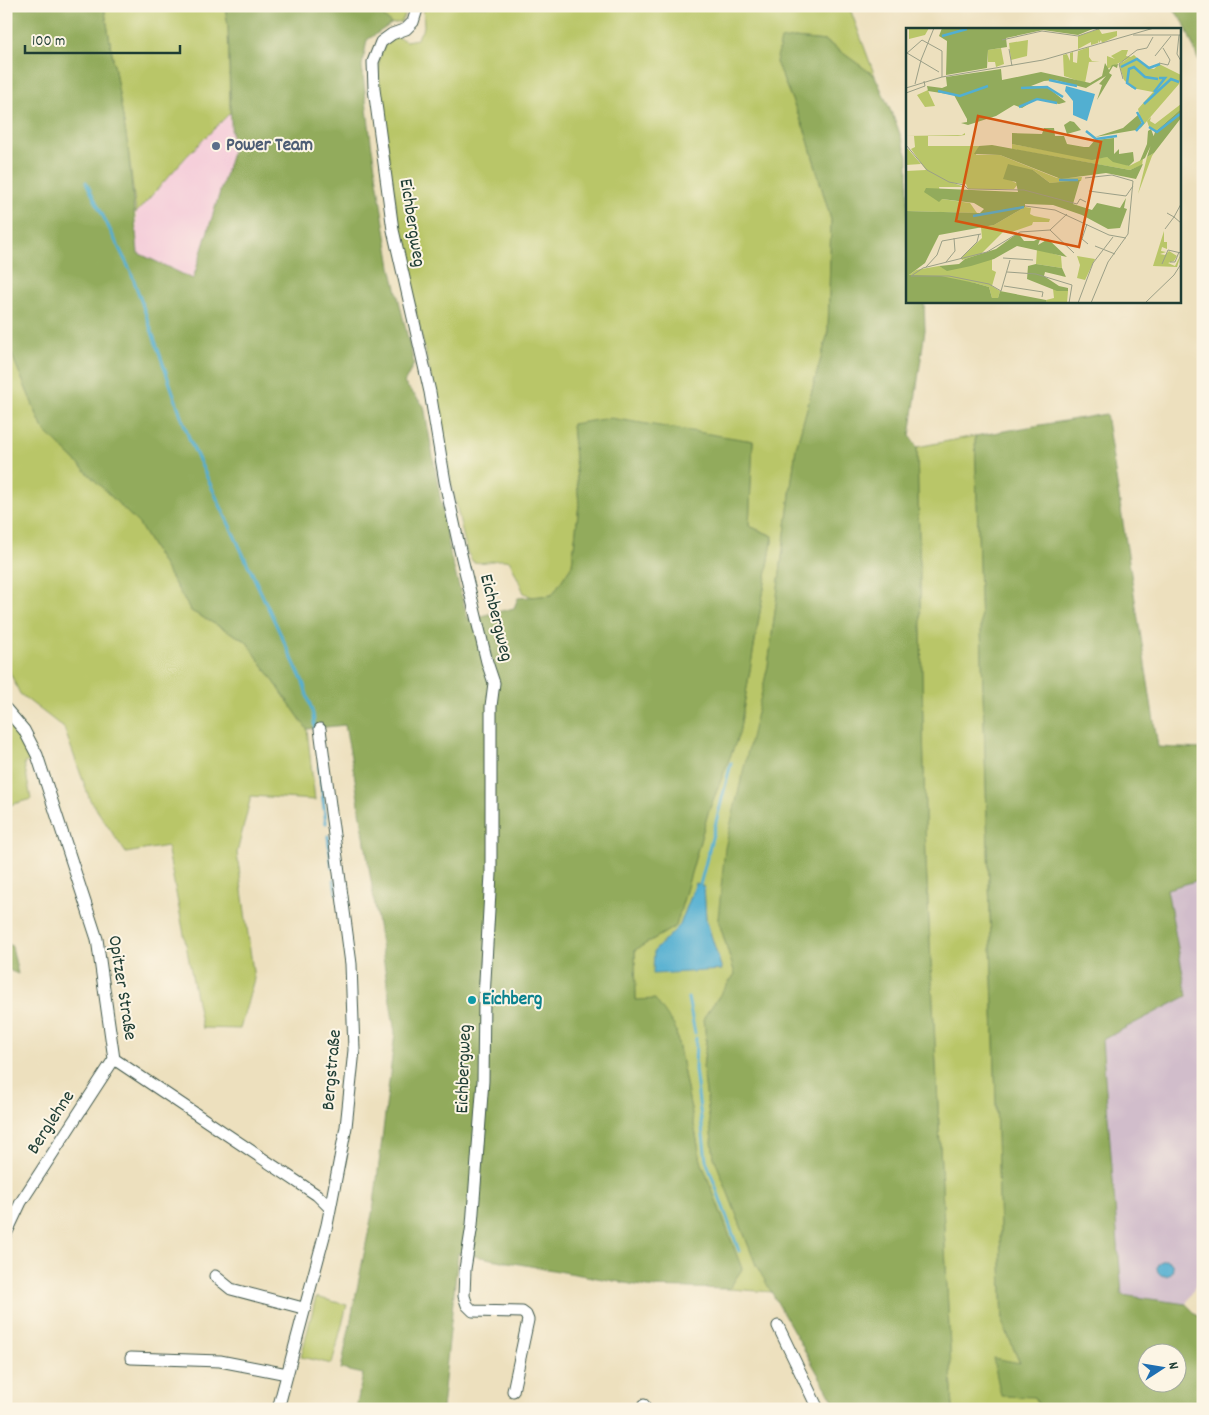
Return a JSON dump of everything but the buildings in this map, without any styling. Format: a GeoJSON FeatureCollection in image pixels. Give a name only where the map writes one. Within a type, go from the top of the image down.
{"type":"FeatureCollection","features":[{"type":"Feature","properties":{"kind":"street","name":"Eichbergweg"},"geometry":{"type":"LineString","coordinates":[[418,6],[413,22],[406,29],[392,34],[381,42],[374,62],[374,88],[393,230],[430,392],[459,546],[486,662],[494,683],[490,706],[491,874],[484,998],[483,1081],[472,1225],[465,1269],[464,1296],[467,1305],[473,1311],[522,1312],[526,1314],[528,1320],[514,1391]]}},
{"type":"Feature","properties":{"kind":"street","name":"Opitzer Straße"},"geometry":{"type":"LineString","coordinates":[[6,709],[24,730],[37,755],[94,930],[105,990],[114,1059],[317,1194],[330,1208]]}},
{"type":"Feature","properties":{"kind":"street","name":"Bergstraße"},"geometry":{"type":"LineString","coordinates":[[278,1409],[330,1208],[346,1127],[355,1033],[346,922],[320,728]]}},
{"type":"Feature","properties":{"kind":"street","name":"Berglehne"},"geometry":{"type":"LineString","coordinates":[[6,1234],[21,1202],[114,1059]]}},
{"type":"Feature","properties":{"kind":"street"},"geometry":{"type":"LineString","coordinates":[[215,1276],[232,1289],[304,1308]]}},
{"type":"Feature","properties":{"kind":"street"},"geometry":{"type":"LineString","coordinates":[[778,1326],[818,1409]]}},
{"type":"Feature","properties":{"kind":"street"},"geometry":{"type":"LineString","coordinates":[[131,1358],[220,1361],[287,1374]]}},
{"type":"Feature","properties":{"kind":"shaded area"},"geometry":{"type":"Polygon","coordinates":[[[230,113],[232,153],[193,279],[138,254],[136,213],[186,157],[230,113]]]}},
{"type":"Feature","properties":{"kind":"shaded area"},"geometry":{"type":"Polygon","coordinates":[[[1203,879],[1203,1271],[1186,1304],[1122,1295],[1102,1040],[1187,996],[1167,889],[1203,879]]]}},
{"type":"Feature","properties":{"kind":"green space"},"geometry":{"type":"Polygon","coordinates":[[[6,6],[104,6],[128,147],[138,253],[193,279],[232,153],[228,26],[225,6],[375,6],[391,24],[367,40],[362,66],[371,142],[391,267],[414,364],[404,383],[424,406],[451,558],[468,619],[514,608],[518,598],[552,595],[572,565],[579,504],[572,424],[610,418],[753,441],[749,526],[773,536],[739,734],[708,813],[676,926],[635,950],[636,1000],[655,999],[675,1027],[701,1161],[742,1269],[729,1289],[647,1287],[458,1253],[442,1409],[356,1409],[363,1374],[341,1369],[374,1204],[395,1033],[345,725],[307,729],[246,641],[191,611],[139,524],[43,429],[6,341],[6,6]]]}},
{"type":"Feature","properties":{"kind":"green space"},"geometry":{"type":"Polygon","coordinates":[[[104,6],[225,6],[228,26],[230,113],[186,157],[136,213],[128,147],[104,6]]]}},
{"type":"Feature","properties":{"kind":"green space"},"geometry":{"type":"Polygon","coordinates":[[[375,6],[410,6],[401,22],[391,24],[375,6]]]}},
{"type":"Feature","properties":{"kind":"green space"},"geometry":{"type":"Polygon","coordinates":[[[423,6],[849,6],[875,76],[826,41],[794,38],[776,62],[806,133],[831,220],[828,333],[796,448],[768,666],[750,747],[718,919],[735,974],[704,1017],[706,1042],[703,1068],[714,1157],[756,1265],[773,1292],[729,1289],[742,1269],[701,1161],[675,1027],[636,1000],[635,950],[676,926],[708,813],[739,734],[773,536],[749,526],[753,441],[703,434],[572,424],[579,504],[572,565],[552,595],[532,597],[524,593],[510,561],[473,562],[467,552],[451,482],[434,390],[403,256],[378,82],[379,59],[385,44],[397,37],[406,41],[417,39],[424,27],[423,6]],[[696,883],[680,925],[654,951],[722,970],[706,919],[704,887],[696,883]]]}},
{"type":"Feature","properties":{"kind":"green space"},"geometry":{"type":"Polygon","coordinates":[[[1171,6],[1203,6],[1203,72],[1184,23],[1171,6]]]}},
{"type":"Feature","properties":{"kind":"green space"},"geometry":{"type":"Polygon","coordinates":[[[794,38],[826,41],[875,76],[906,150],[906,302],[924,302],[925,330],[910,436],[917,447],[926,862],[953,1409],[838,1409],[756,1265],[714,1157],[703,1068],[706,1042],[704,1017],[735,974],[718,919],[725,848],[768,666],[796,448],[828,333],[831,220],[806,133],[776,62],[781,40],[794,38]]]}},
{"type":"Feature","properties":{"kind":"green space"},"geometry":{"type":"Polygon","coordinates":[[[6,341],[43,429],[139,524],[191,611],[246,641],[307,729],[315,800],[251,796],[237,853],[254,979],[240,1029],[202,1028],[167,846],[126,853],[90,800],[64,728],[20,694],[6,664],[6,341]]]}},
{"type":"Feature","properties":{"kind":"green space"},"geometry":{"type":"Polygon","coordinates":[[[1106,414],[1158,747],[1203,749],[1203,879],[1167,889],[1187,996],[1102,1040],[1122,1295],[1186,1304],[1202,1320],[1203,1409],[1041,1409],[1034,1397],[1001,1396],[993,1358],[1020,1363],[1003,1324],[975,436],[1106,414]]]}},
{"type":"Feature","properties":{"kind":"green space"},"geometry":{"type":"Polygon","coordinates":[[[975,436],[1003,1324],[1020,1364],[993,1359],[1034,1397],[1041,1409],[953,1409],[926,862],[917,447],[975,436]]]}},
{"type":"Feature","properties":{"kind":"green space"},"geometry":{"type":"Polygon","coordinates":[[[6,716],[34,760],[24,763],[31,799],[6,806],[6,716]]]}},
{"type":"Feature","properties":{"kind":"green space"},"geometry":{"type":"Polygon","coordinates":[[[6,943],[12,946],[18,974],[6,969],[6,943]]]}},
{"type":"Feature","properties":{"kind":"green space"},"geometry":{"type":"Polygon","coordinates":[[[316,1297],[347,1305],[332,1364],[301,1357],[316,1297]]]}},
{"type":"Feature","properties":{"kind":"water"},"geometry":{"type":"Polygon","coordinates":[[[696,883],[704,887],[706,919],[722,970],[653,974],[654,951],[680,925],[696,883]]]}},
{"type":"Feature","properties":{"kind":"water"},"geometry":{"type":"Polygon","coordinates":[[[1162,1260],[1168,1260],[1173,1265],[1171,1274],[1162,1276],[1157,1271],[1157,1265],[1162,1260]]]}},
{"type":"Feature","properties":{"kind":"waterway"},"geometry":{"type":"LineString","coordinates":[[86,182],[131,272],[190,441],[303,682],[313,714],[315,731]]}},
{"type":"Feature","properties":{"kind":"waterway"},"geometry":{"type":"LineString","coordinates":[[699,889],[731,763]]}},
{"type":"Feature","properties":{"kind":"waterway"},"geometry":{"type":"LineString","coordinates":[[319,767],[326,823]]}},
{"type":"Feature","properties":{"kind":"waterway"},"geometry":{"type":"LineString","coordinates":[[328,836],[332,868]]}},
{"type":"Feature","properties":{"kind":"waterway"},"geometry":{"type":"LineString","coordinates":[[334,879],[336,893]]}},
{"type":"Feature","properties":{"kind":"waterway"},"geometry":{"type":"LineString","coordinates":[[688,998],[695,1033]]}},
{"type":"Feature","properties":{"kind":"waterway"},"geometry":{"type":"LineString","coordinates":[[696,1038],[695,1069],[706,1160],[739,1251]]}},
{"type":"Feature","properties":{"kind":"place","name":"Power Team"},"geometry":{"type":"Point","coordinates":[216,146]}},
{"type":"Feature","properties":{"kind":"place","name":"Eichberg"},"geometry":{"type":"Point","coordinates":[472,1000]}}]}
